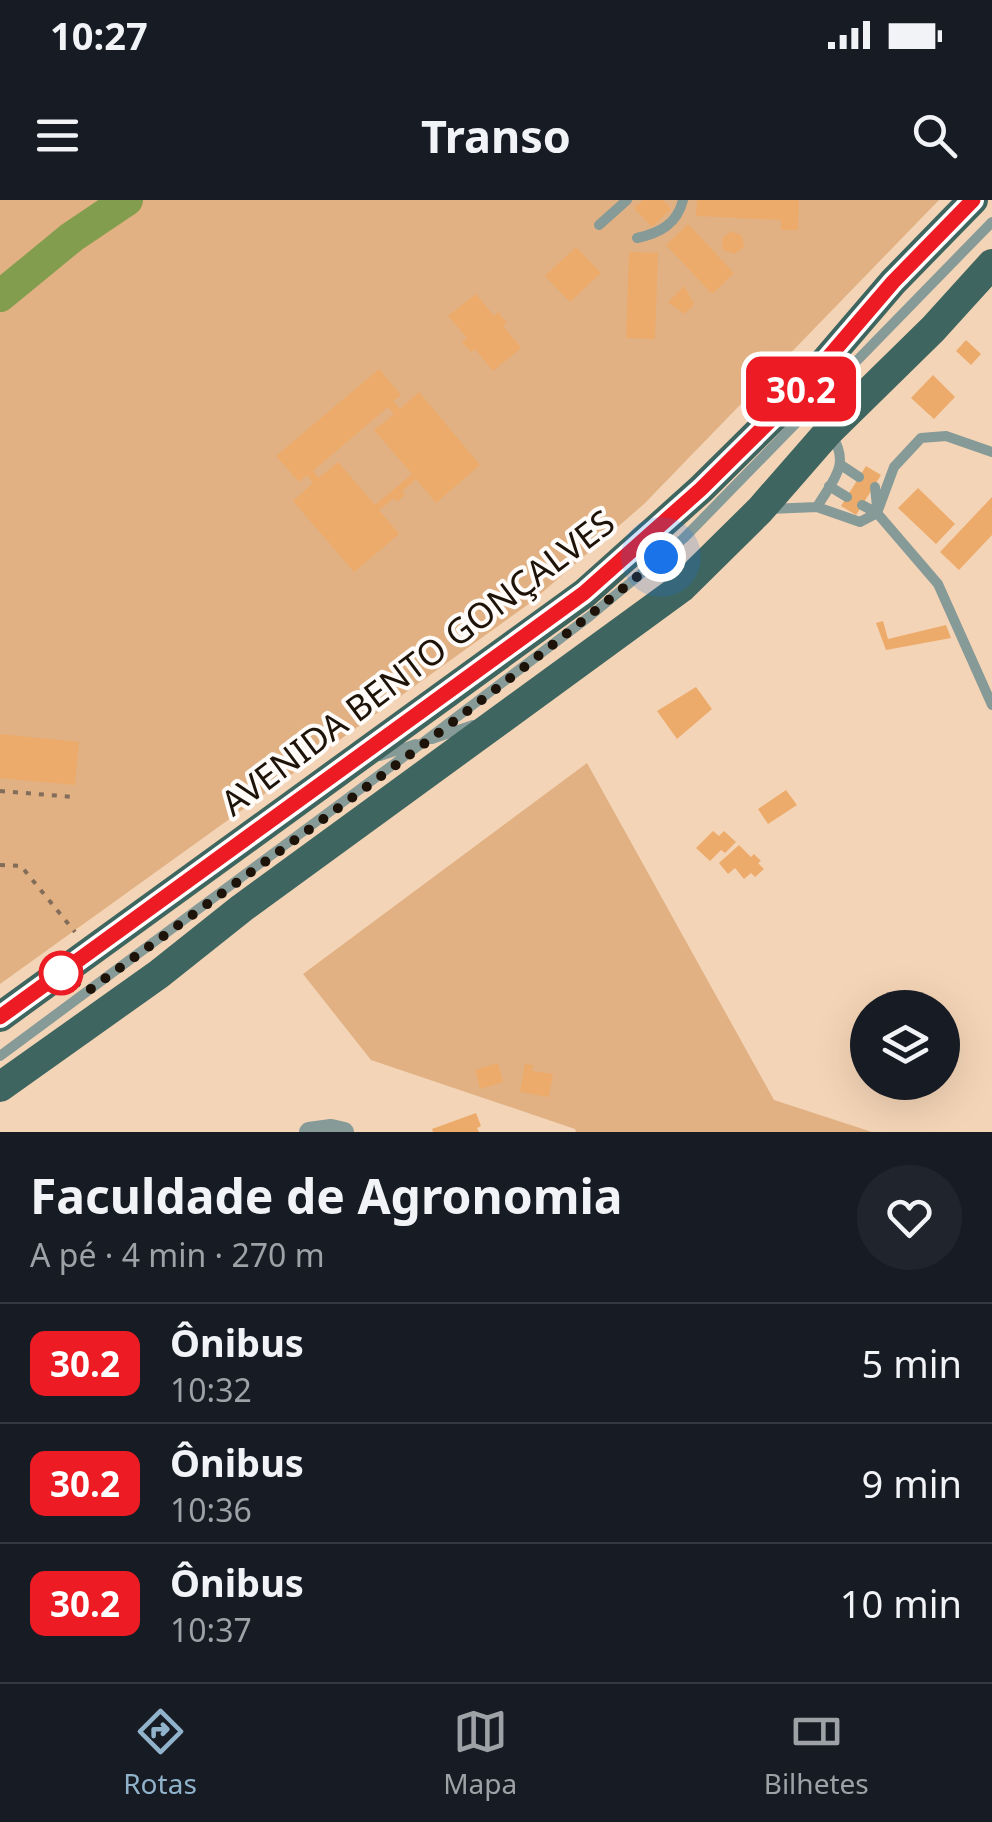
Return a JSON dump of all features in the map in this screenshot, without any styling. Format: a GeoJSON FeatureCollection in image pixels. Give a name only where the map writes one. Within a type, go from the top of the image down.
{"type":"FeatureCollection","features":[{"type":"Feature","properties":{"kind":"main road","name":"AVENIDA BENTO GONÇALVES"},"geometry":{"type":"LineString","coordinates":[[0,1017],[584,593],[701,489],[797,394],[893,282],[973,200]]}},
{"type":"Feature","properties":{"kind":"main road"},"geometry":{"type":"LineString","coordinates":[[0,1087],[681,588],[992,264]]}},
{"type":"Feature","properties":{"kind":"street"},"geometry":{"type":"LineString","coordinates":[[309,1132],[331,1128],[344,1132]]}},
{"type":"Feature","properties":{"kind":"lane"},"geometry":{"type":"LineString","coordinates":[[599,226],[627,200]]}},
{"type":"Feature","properties":{"kind":"lane"},"geometry":{"type":"LineString","coordinates":[[636,238],[656,234],[677,218],[684,200]]}},
{"type":"Feature","properties":{"kind":"lane"},"geometry":{"type":"LineString","coordinates":[[0,1056],[425,741],[590,616],[684,538],[992,222]]}},
{"type":"Feature","properties":{"kind":"lane"},"geometry":{"type":"LineString","coordinates":[[817,508],[842,465],[841,450],[829,431]]}},
{"type":"Feature","properties":{"kind":"lane"},"geometry":{"type":"LineString","coordinates":[[760,510],[817,508],[860,522],[877,513],[894,468],[921,438],[946,436],[992,452]]}},
{"type":"Feature","properties":{"kind":"lane"},"geometry":{"type":"LineString","coordinates":[[842,465],[859,477]]}},
{"type":"Feature","properties":{"kind":"lane"},"geometry":{"type":"LineString","coordinates":[[829,486],[847,497]]}},
{"type":"Feature","properties":{"kind":"lane"},"geometry":{"type":"LineString","coordinates":[[875,487],[877,513]]}},
{"type":"Feature","properties":{"kind":"lane"},"geometry":{"type":"LineString","coordinates":[[862,506],[877,513],[938,584],[992,705]]}},
{"type":"Feature","properties":{"kind":"lane"},"geometry":{"type":"LineString","coordinates":[[338,770],[512,712]]}},
{"type":"Feature","properties":{"kind":"path"},"geometry":{"type":"LineString","coordinates":[[0,791],[74,797]]}},
{"type":"Feature","properties":{"kind":"path"},"geometry":{"type":"LineString","coordinates":[[0,865],[22,866],[78,936]]}},
{"type":"Feature","properties":{"kind":"shaded area"},"geometry":{"type":"Polygon","coordinates":[[[0,200],[939,200],[644,504],[530,603],[0,984],[0,200]]]}},
{"type":"Feature","properties":{"kind":"shaded area"},"geometry":{"type":"Polygon","coordinates":[[[587,763],[774,1100],[872,1132],[576,1132],[371,1060],[303,974],[587,763]]]}},
{"type":"Feature","properties":{"kind":"building"},"geometry":{"type":"Polygon","coordinates":[[[643,200],[663,200],[671,209],[652,227],[634,208],[643,200]]]}},
{"type":"Feature","properties":{"kind":"building"},"geometry":{"type":"Polygon","coordinates":[[[697,200],[799,200],[798,230],[781,230],[781,220],[696,216],[697,200]]]}},
{"type":"Feature","properties":{"kind":"building"},"geometry":{"type":"Polygon","coordinates":[[[688,224],[734,273],[712,294],[666,245],[688,224]]]}},
{"type":"Feature","properties":{"kind":"building"},"geometry":{"type":"Polygon","coordinates":[[[731,231],[742,236],[744,247],[735,254],[723,250],[722,239],[731,231]]]}},
{"type":"Feature","properties":{"kind":"building"},"geometry":{"type":"Polygon","coordinates":[[[576,247],[601,273],[570,302],[545,276],[576,247]]]}},
{"type":"Feature","properties":{"kind":"building"},"geometry":{"type":"Polygon","coordinates":[[[629,252],[658,253],[655,339],[626,338],[629,252]]]}},
{"type":"Feature","properties":{"kind":"building"},"geometry":{"type":"Polygon","coordinates":[[[684,286],[694,304],[685,314],[668,302],[684,286]]]}},
{"type":"Feature","properties":{"kind":"building"},"geometry":{"type":"Polygon","coordinates":[[[476,294],[494,316],[498,312],[507,323],[503,326],[521,348],[493,371],[475,349],[471,352],[462,342],[467,338],[448,316],[476,294]]]}},
{"type":"Feature","properties":{"kind":"building"},"geometry":{"type":"Polygon","coordinates":[[[966,340],[981,354],[971,365],[956,351],[966,340]]]}},
{"type":"Feature","properties":{"kind":"building"},"geometry":{"type":"Polygon","coordinates":[[[379,369],[401,395],[393,401],[400,409],[419,392],[480,465],[436,503],[416,479],[402,491],[405,495],[397,502],[394,498],[379,510],[399,534],[354,572],[293,501],[313,483],[307,475],[299,482],[276,456],[379,369]],[[388,407],[313,471],[319,478],[338,462],[375,505],[412,474],[374,430],[394,414],[388,407]]]}},
{"type":"Feature","properties":{"kind":"building"},"geometry":{"type":"Polygon","coordinates":[[[933,375],[955,397],[934,419],[911,398],[933,375]]]}},
{"type":"Feature","properties":{"kind":"building"},"geometry":{"type":"Polygon","coordinates":[[[866,466],[881,475],[856,515],[841,506],[866,466]]]}},
{"type":"Feature","properties":{"kind":"building"},"geometry":{"type":"Polygon","coordinates":[[[918,488],[955,524],[936,544],[898,508],[918,488]]]}},
{"type":"Feature","properties":{"kind":"building"},"geometry":{"type":"Polygon","coordinates":[[[992,497],[992,535],[959,570],[940,552],[992,497]]]}},
{"type":"Feature","properties":{"kind":"building"},"geometry":{"type":"Polygon","coordinates":[[[883,621],[888,639],[946,625],[951,638],[886,650],[876,623],[883,621]]]}},
{"type":"Feature","properties":{"kind":"building"},"geometry":{"type":"Polygon","coordinates":[[[696,687],[712,709],[677,739],[657,711],[696,687]]]}},
{"type":"Feature","properties":{"kind":"building"},"geometry":{"type":"Polygon","coordinates":[[[0,734],[79,742],[75,785],[0,778],[0,734]]]}},
{"type":"Feature","properties":{"kind":"building"},"geometry":{"type":"Polygon","coordinates":[[[786,790],[797,805],[768,824],[758,809],[786,790]]]}},
{"type":"Feature","properties":{"kind":"building"},"geometry":{"type":"Polygon","coordinates":[[[713,831],[719,836],[724,831],[736,842],[710,861],[696,848],[713,831]]]}},
{"type":"Feature","properties":{"kind":"building"},"geometry":{"type":"Polygon","coordinates":[[[739,845],[761,861],[758,863],[764,869],[755,877],[751,873],[744,879],[735,868],[728,874],[719,863],[739,845]]]}},
{"type":"Feature","properties":{"kind":"building"},"geometry":{"type":"Polygon","coordinates":[[[498,1063],[503,1082],[480,1089],[475,1070],[498,1063]]]}},
{"type":"Feature","properties":{"kind":"building"},"geometry":{"type":"Polygon","coordinates":[[[525,1064],[533,1065],[532,1071],[553,1074],[549,1097],[520,1092],[525,1064]]]}},
{"type":"Feature","properties":{"kind":"building"},"geometry":{"type":"Polygon","coordinates":[[[476,1113],[479,1132],[433,1132],[432,1129],[476,1113]]]}},
{"type":"Feature","properties":{"kind":"waterway"},"geometry":{"type":"LineString","coordinates":[[0,296],[72,237],[127,200]]}},
{"type":"Feature","properties":{"kind":"bus line","name":"30.2"},"geometry":{"type":"LineString","coordinates":[[0,1017],[584,593],[701,489],[797,394],[893,282],[973,200]]}},
{"type":"Feature","properties":{"kind":"route"},"geometry":{"type":"LineString","coordinates":[[61,973],[88,991],[590,616],[661,557]]}}]}
